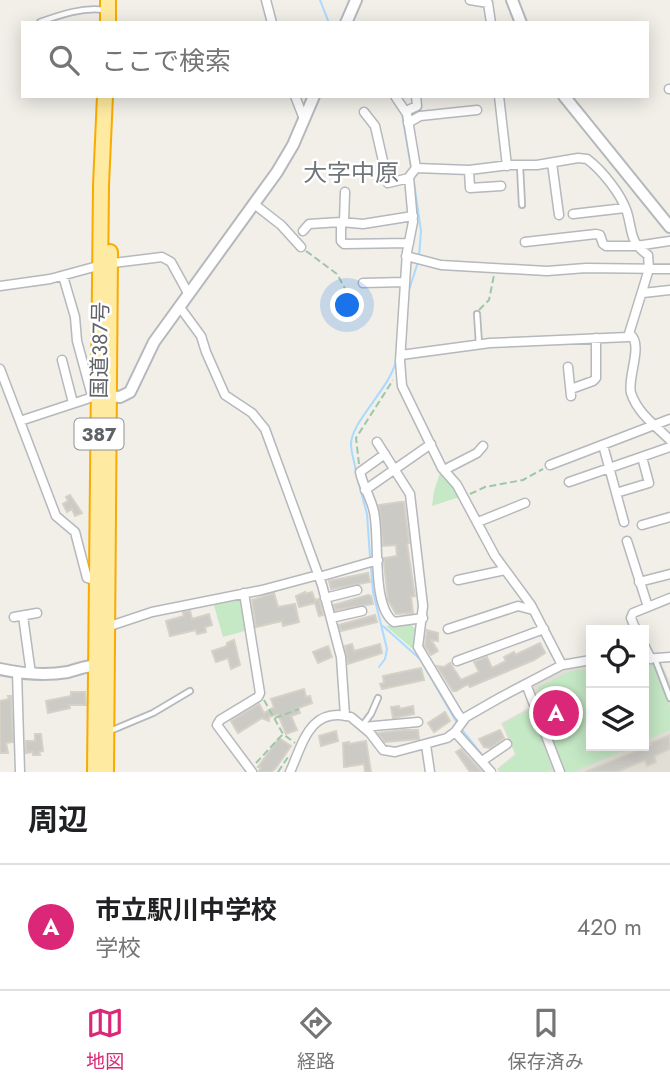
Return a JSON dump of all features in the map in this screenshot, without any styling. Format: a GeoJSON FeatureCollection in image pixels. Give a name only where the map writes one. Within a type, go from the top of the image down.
{"type":"FeatureCollection","features":[{"type":"Feature","properties":{"kind":"highway","name":"国道387号"},"geometry":{"type":"LineString","coordinates":[[103,771],[106,733],[97,581],[108,98]]}},
{"type":"Feature","properties":{"kind":"highway","name":"国道387号"},"geometry":{"type":"LineString","coordinates":[[100,396],[107,627],[102,665],[103,771]]}},
{"type":"Feature","properties":{"kind":"street"},"geometry":{"type":"LineString","coordinates":[[267,0],[272,21]]}},
{"type":"Feature","properties":{"kind":"street"},"geometry":{"type":"LineString","coordinates":[[347,21],[356,0]]}},
{"type":"Feature","properties":{"kind":"street"},"geometry":{"type":"LineString","coordinates":[[470,0],[488,4],[491,21]]}},
{"type":"Feature","properties":{"kind":"street"},"geometry":{"type":"LineString","coordinates":[[512,0],[520,21]]}},
{"type":"Feature","properties":{"kind":"street"},"geometry":{"type":"LineString","coordinates":[[296,98],[304,119]]}},
{"type":"Feature","properties":{"kind":"street"},"geometry":{"type":"LineString","coordinates":[[20,421],[73,403],[100,396],[120,397],[130,392],[150,348],[282,163],[313,98]]}},
{"type":"Feature","properties":{"kind":"street"},"geometry":{"type":"LineString","coordinates":[[397,98],[406,111],[416,168]]}},
{"type":"Feature","properties":{"kind":"street"},"geometry":{"type":"LineString","coordinates":[[406,111],[417,106],[416,98]]}},
{"type":"Feature","properties":{"kind":"street"},"geometry":{"type":"LineString","coordinates":[[499,98],[508,166]]}},
{"type":"Feature","properties":{"kind":"street"},"geometry":{"type":"LineString","coordinates":[[566,98],[670,228]]}},
{"type":"Feature","properties":{"kind":"street"},"geometry":{"type":"LineString","coordinates":[[408,123],[420,116],[477,110]]}},
{"type":"Feature","properties":{"kind":"street"},"geometry":{"type":"LineString","coordinates":[[365,112],[375,126],[388,183],[409,178]]}},
{"type":"Feature","properties":{"kind":"street"},"geometry":{"type":"LineString","coordinates":[[401,355],[479,345],[626,338],[631,335],[643,293],[649,264],[648,255],[636,246],[625,208],[610,184],[587,159],[469,170],[416,168],[409,174],[414,216],[407,256],[400,367],[404,390],[444,470],[465,497],[505,569],[544,629],[562,665]]}},
{"type":"Feature","properties":{"kind":"street"},"geometry":{"type":"LineString","coordinates":[[552,163],[559,215]]}},
{"type":"Feature","properties":{"kind":"street"},"geometry":{"type":"LineString","coordinates":[[469,170],[470,188],[501,186]]}},
{"type":"Feature","properties":{"kind":"street"},"geometry":{"type":"LineString","coordinates":[[345,192],[341,241],[344,244],[410,243]]}},
{"type":"Feature","properties":{"kind":"street"},"geometry":{"type":"LineString","coordinates":[[254,204],[281,225],[301,247]]}},
{"type":"Feature","properties":{"kind":"street"},"geometry":{"type":"LineString","coordinates":[[573,214],[625,208]]}},
{"type":"Feature","properties":{"kind":"street"},"geometry":{"type":"LineString","coordinates":[[303,231],[309,224],[365,224],[414,216]]}},
{"type":"Feature","properties":{"kind":"street"},"geometry":{"type":"LineString","coordinates":[[525,242],[599,234],[605,246],[636,246],[670,241]]}},
{"type":"Feature","properties":{"kind":"street"},"geometry":{"type":"LineString","coordinates":[[407,256],[441,265],[547,271],[649,264],[670,269]]}},
{"type":"Feature","properties":{"kind":"street"},"geometry":{"type":"LineString","coordinates":[[0,286],[63,276],[106,264],[164,258],[171,262],[188,293]]}},
{"type":"Feature","properties":{"kind":"street"},"geometry":{"type":"LineString","coordinates":[[63,276],[76,320],[77,341],[100,396]]}},
{"type":"Feature","properties":{"kind":"street"},"geometry":{"type":"LineString","coordinates":[[363,282],[405,282]]}},
{"type":"Feature","properties":{"kind":"street"},"geometry":{"type":"LineString","coordinates":[[643,293],[670,290]]}},
{"type":"Feature","properties":{"kind":"street"},"geometry":{"type":"LineString","coordinates":[[179,306],[201,336],[225,394],[252,413],[265,429],[326,598],[341,660],[345,716]]}},
{"type":"Feature","properties":{"kind":"street"},"geometry":{"type":"LineString","coordinates":[[631,335],[635,342],[631,390],[639,410],[670,440]]}},
{"type":"Feature","properties":{"kind":"street"},"geometry":{"type":"LineString","coordinates":[[568,367],[571,393],[596,378],[596,338]]}},
{"type":"Feature","properties":{"kind":"street"},"geometry":{"type":"LineString","coordinates":[[62,360],[73,403]]}},
{"type":"Feature","properties":{"kind":"street"},"geometry":{"type":"LineString","coordinates":[[0,369],[56,516],[75,532],[87,578],[97,581]]}},
{"type":"Feature","properties":{"kind":"street"},"geometry":{"type":"LineString","coordinates":[[550,465],[670,419]]}},
{"type":"Feature","properties":{"kind":"street"},"geometry":{"type":"LineString","coordinates":[[377,442],[409,491],[411,499],[423,606],[418,645],[420,658],[463,720]]}},
{"type":"Feature","properties":{"kind":"street"},"geometry":{"type":"LineString","coordinates":[[365,489],[431,444]]}},
{"type":"Feature","properties":{"kind":"street"},"geometry":{"type":"LineString","coordinates":[[444,470],[477,453],[483,446]]}},
{"type":"Feature","properties":{"kind":"street"},"geometry":{"type":"LineString","coordinates":[[603,446],[624,522]]}},
{"type":"Feature","properties":{"kind":"street"},"geometry":{"type":"LineString","coordinates":[[569,482],[670,447]]}},
{"type":"Feature","properties":{"kind":"street"},"geometry":{"type":"LineString","coordinates":[[385,454],[360,471],[374,513],[381,595],[388,618],[396,622],[423,618]]}},
{"type":"Feature","properties":{"kind":"street"},"geometry":{"type":"LineString","coordinates":[[616,493],[649,484],[642,457]]}},
{"type":"Feature","properties":{"kind":"street"},"geometry":{"type":"LineString","coordinates":[[478,522],[524,503]]}},
{"type":"Feature","properties":{"kind":"street"},"geometry":{"type":"LineString","coordinates":[[642,525],[670,517]]}},
{"type":"Feature","properties":{"kind":"street"},"geometry":{"type":"LineString","coordinates":[[627,541],[648,607]]}},
{"type":"Feature","properties":{"kind":"street"},"geometry":{"type":"LineString","coordinates":[[107,627],[152,612],[319,576],[378,560]]}},
{"type":"Feature","properties":{"kind":"street"},"geometry":{"type":"LineString","coordinates":[[458,580],[505,569]]}},
{"type":"Feature","properties":{"kind":"street"},"geometry":{"type":"LineString","coordinates":[[639,582],[670,574]]}},
{"type":"Feature","properties":{"kind":"street"},"geometry":{"type":"LineString","coordinates":[[326,598],[358,590]]}},
{"type":"Feature","properties":{"kind":"street"},"geometry":{"type":"LineString","coordinates":[[244,593],[260,694],[220,720],[217,725],[253,769]]}},
{"type":"Feature","properties":{"kind":"street"},"geometry":{"type":"LineString","coordinates":[[634,625],[632,614],[670,598]]}},
{"type":"Feature","properties":{"kind":"street"},"geometry":{"type":"LineString","coordinates":[[447,629],[520,606],[533,610]]}},
{"type":"Feature","properties":{"kind":"street"},"geometry":{"type":"LineString","coordinates":[[331,618],[362,611]]}},
{"type":"Feature","properties":{"kind":"street"},"geometry":{"type":"LineString","coordinates":[[31,674],[31,636],[18,616],[37,613]]}},
{"type":"Feature","properties":{"kind":"street"},"geometry":{"type":"LineString","coordinates":[[457,661],[544,629]]}},
{"type":"Feature","properties":{"kind":"street"},"geometry":{"type":"LineString","coordinates":[[650,659],[670,657]]}},
{"type":"Feature","properties":{"kind":"street"},"geometry":{"type":"LineString","coordinates":[[290,772],[308,732],[315,722],[323,718],[345,716],[362,726],[380,747],[388,752],[426,745],[447,738],[463,720],[562,665],[586,661]]}},
{"type":"Feature","properties":{"kind":"street"},"geometry":{"type":"LineString","coordinates":[[0,669],[31,674],[61,673],[102,665]]}},
{"type":"Feature","properties":{"kind":"street"},"geometry":{"type":"LineString","coordinates":[[17,672],[20,772]]}},
{"type":"Feature","properties":{"kind":"street"},"geometry":{"type":"LineString","coordinates":[[526,684],[560,772]]}},
{"type":"Feature","properties":{"kind":"street"},"geometry":{"type":"LineString","coordinates":[[362,726],[418,722]]}},
{"type":"Feature","properties":{"kind":"street"},"geometry":{"type":"LineString","coordinates":[[455,732],[491,772]]}},
{"type":"Feature","properties":{"kind":"street"},"geometry":{"type":"LineString","coordinates":[[482,761],[507,744]]}},
{"type":"Feature","properties":{"kind":"street"},"geometry":{"type":"LineString","coordinates":[[426,745],[430,772]]}},
{"type":"Feature","properties":{"kind":"lane"},"geometry":{"type":"LineString","coordinates":[[44,21],[89,10],[108,11]]}},
{"type":"Feature","properties":{"kind":"lane"},"geometry":{"type":"LineString","coordinates":[[520,165],[522,205]]}},
{"type":"Feature","properties":{"kind":"lane"},"geometry":{"type":"LineString","coordinates":[[477,314],[479,345]]}},
{"type":"Feature","properties":{"kind":"lane"},"geometry":{"type":"LineString","coordinates":[[650,659],[670,698]]}},
{"type":"Feature","properties":{"kind":"lane"},"geometry":{"type":"LineString","coordinates":[[106,733],[153,713],[190,691]]}},
{"type":"Feature","properties":{"kind":"lane"},"geometry":{"type":"LineString","coordinates":[[362,726],[378,698]]}},
{"type":"Feature","properties":{"kind":"path"},"geometry":{"type":"LineString","coordinates":[[301,247],[337,274],[355,307]]}},
{"type":"Feature","properties":{"kind":"path"},"geometry":{"type":"LineString","coordinates":[[477,314],[489,300],[494,275],[499,268]]}},
{"type":"Feature","properties":{"kind":"path"},"geometry":{"type":"LineString","coordinates":[[360,471],[356,438],[400,367]]}},
{"type":"Feature","properties":{"kind":"path"},"geometry":{"type":"LineString","coordinates":[[465,497],[485,487],[523,480],[550,465]]}},
{"type":"Feature","properties":{"kind":"path"},"geometry":{"type":"LineString","coordinates":[[261,693],[283,734],[298,746]]}},
{"type":"Feature","properties":{"kind":"path"},"geometry":{"type":"LineString","coordinates":[[274,718],[299,709]]}},
{"type":"Feature","properties":{"kind":"path"},"geometry":{"type":"LineString","coordinates":[[253,769],[274,741],[283,734]]}},
{"type":"Feature","properties":{"kind":"path"},"geometry":{"type":"LineString","coordinates":[[278,772],[290,754]]}},
{"type":"Feature","properties":{"kind":"shaded area"},"geometry":{"type":"Polygon","coordinates":[[[649,661],[660,662],[670,681],[670,772],[499,772],[497,769],[515,754],[501,723],[538,703],[532,684],[567,667],[586,664],[586,751],[649,751],[649,661]]]}},
{"type":"Feature","properties":{"kind":"green space"},"geometry":{"type":"Polygon","coordinates":[[[440,473],[446,475],[463,500],[456,498],[432,506],[440,473]]]}},
{"type":"Feature","properties":{"kind":"green space"},"geometry":{"type":"Polygon","coordinates":[[[241,598],[248,630],[223,637],[213,602],[241,598]]]}},
{"type":"Feature","properties":{"kind":"green space"},"geometry":{"type":"Polygon","coordinates":[[[410,623],[416,630],[414,650],[386,626],[410,623]]]}},
{"type":"Feature","properties":{"kind":"green space"},"geometry":{"type":"Polygon","coordinates":[[[649,662],[670,707],[670,730],[649,739],[649,688],[649,662]]]}},
{"type":"Feature","properties":{"kind":"green space"},"geometry":{"type":"Polygon","coordinates":[[[586,670],[586,751],[622,751],[573,772],[566,772],[549,729],[538,687],[571,671],[586,670]]]}},
{"type":"Feature","properties":{"kind":"green space"},"geometry":{"type":"Polygon","coordinates":[[[531,709],[552,769],[546,772],[500,772],[498,769],[516,755],[503,724],[531,709]]]}},
{"type":"Feature","properties":{"kind":"building"},"geometry":{"type":"Polygon","coordinates":[[[70,495],[82,513],[75,516],[72,509],[67,512],[63,504],[68,501],[66,497],[70,495]]]}},
{"type":"Feature","properties":{"kind":"building"},"geometry":{"type":"Polygon","coordinates":[[[404,502],[415,596],[411,597],[413,613],[396,614],[388,600],[384,558],[397,556],[396,545],[383,546],[379,505],[404,502]]]}},
{"type":"Feature","properties":{"kind":"building"},"geometry":{"type":"Polygon","coordinates":[[[368,573],[370,582],[331,589],[329,581],[368,573]]]}},
{"type":"Feature","properties":{"kind":"building"},"geometry":{"type":"Polygon","coordinates":[[[312,592],[315,600],[319,599],[323,615],[319,616],[315,603],[299,607],[296,596],[312,592]]]}},
{"type":"Feature","properties":{"kind":"building"},"geometry":{"type":"Polygon","coordinates":[[[274,593],[278,607],[295,604],[299,622],[283,626],[282,621],[256,627],[252,600],[274,593]]]}},
{"type":"Feature","properties":{"kind":"building"},"geometry":{"type":"Polygon","coordinates":[[[371,596],[373,604],[335,610],[334,605],[371,596]]]}},
{"type":"Feature","properties":{"kind":"building"},"geometry":{"type":"Polygon","coordinates":[[[190,611],[192,619],[209,614],[212,625],[205,627],[206,632],[197,634],[196,630],[170,636],[166,621],[184,616],[183,612],[190,611]]]}},
{"type":"Feature","properties":{"kind":"building"},"geometry":{"type":"Polygon","coordinates":[[[375,615],[377,622],[341,631],[339,625],[375,615]]]}},
{"type":"Feature","properties":{"kind":"building"},"geometry":{"type":"Polygon","coordinates":[[[427,630],[438,633],[438,641],[431,640],[438,651],[431,655],[425,646],[427,630]]]}},
{"type":"Feature","properties":{"kind":"building"},"geometry":{"type":"Polygon","coordinates":[[[234,640],[240,665],[231,669],[228,658],[216,662],[212,651],[227,646],[227,643],[234,640]]]}},
{"type":"Feature","properties":{"kind":"building"},"geometry":{"type":"Polygon","coordinates":[[[540,643],[545,653],[534,660],[456,691],[453,691],[437,666],[444,667],[450,663],[461,680],[479,672],[474,662],[487,657],[492,668],[506,661],[504,657],[514,652],[515,655],[540,643]]]}},
{"type":"Feature","properties":{"kind":"building"},"geometry":{"type":"Polygon","coordinates":[[[352,644],[354,651],[380,644],[382,653],[348,664],[345,646],[352,644]]]}},
{"type":"Feature","properties":{"kind":"building"},"geometry":{"type":"Polygon","coordinates":[[[328,646],[332,657],[318,663],[313,652],[328,646]]]}},
{"type":"Feature","properties":{"kind":"building"},"geometry":{"type":"Polygon","coordinates":[[[421,668],[424,680],[382,689],[380,684],[384,683],[383,676],[421,668]]]}},
{"type":"Feature","properties":{"kind":"building"},"geometry":{"type":"Polygon","coordinates":[[[304,689],[306,697],[310,696],[312,703],[298,708],[300,713],[291,716],[297,730],[286,734],[278,714],[269,717],[269,721],[262,718],[238,733],[231,721],[259,704],[264,713],[274,707],[271,699],[304,689]]]}},
{"type":"Feature","properties":{"kind":"building"},"geometry":{"type":"Polygon","coordinates":[[[71,692],[85,692],[86,705],[69,705],[70,708],[48,713],[46,701],[71,696],[71,692]]]}},
{"type":"Feature","properties":{"kind":"building"},"geometry":{"type":"Polygon","coordinates":[[[8,696],[11,696],[13,742],[6,743],[8,753],[0,753],[0,701],[9,699],[8,696]]]}},
{"type":"Feature","properties":{"kind":"building"},"geometry":{"type":"Polygon","coordinates":[[[399,706],[400,709],[413,706],[414,714],[393,718],[391,707],[399,706]]]}},
{"type":"Feature","properties":{"kind":"building"},"geometry":{"type":"Polygon","coordinates":[[[445,712],[450,721],[434,732],[428,723],[445,712]]]}},
{"type":"Feature","properties":{"kind":"building"},"geometry":{"type":"Polygon","coordinates":[[[418,730],[419,739],[385,742],[378,733],[418,730]]]}},
{"type":"Feature","properties":{"kind":"building"},"geometry":{"type":"Polygon","coordinates":[[[500,730],[504,738],[490,748],[484,747],[479,739],[500,730]]]}},
{"type":"Feature","properties":{"kind":"building"},"geometry":{"type":"Polygon","coordinates":[[[336,731],[338,741],[321,746],[319,736],[336,731]]]}},
{"type":"Feature","properties":{"kind":"building"},"geometry":{"type":"Polygon","coordinates":[[[35,734],[41,734],[43,751],[39,752],[40,755],[26,753],[26,741],[35,741],[35,734]]]}},
{"type":"Feature","properties":{"kind":"building"},"geometry":{"type":"Polygon","coordinates":[[[670,735],[670,749],[654,756],[656,762],[647,766],[645,760],[617,772],[585,772],[637,751],[649,751],[651,743],[670,735]]]}},
{"type":"Feature","properties":{"kind":"building"},"geometry":{"type":"Polygon","coordinates":[[[279,738],[291,746],[275,769],[271,772],[258,772],[261,768],[258,767],[279,738]]]}},
{"type":"Feature","properties":{"kind":"building"},"geometry":{"type":"Polygon","coordinates":[[[366,741],[371,772],[365,772],[364,764],[344,767],[343,743],[366,741]]]}},
{"type":"Feature","properties":{"kind":"building"},"geometry":{"type":"Polygon","coordinates":[[[461,749],[482,772],[470,772],[456,752],[461,749]]]}},
{"type":"Feature","properties":{"kind":"waterway"},"geometry":{"type":"LineString","coordinates":[[320,0],[328,21]]}},
{"type":"Feature","properties":{"kind":"waterway"},"geometry":{"type":"LineString","coordinates":[[402,114],[411,167]]}},
{"type":"Feature","properties":{"kind":"waterway"},"geometry":{"type":"LineString","coordinates":[[413,176],[421,231],[419,257]]}},
{"type":"Feature","properties":{"kind":"waterway"},"geometry":{"type":"LineString","coordinates":[[409,290],[418,262]]}},
{"type":"Feature","properties":{"kind":"waterway"},"geometry":{"type":"LineString","coordinates":[[654,264],[670,264]]}},
{"type":"Feature","properties":{"kind":"waterway"},"geometry":{"type":"LineString","coordinates":[[356,472],[351,447],[353,435],[396,361]]}},
{"type":"Feature","properties":{"kind":"waterway"},"geometry":{"type":"LineString","coordinates":[[357,477],[367,514],[370,557]]}},
{"type":"Feature","properties":{"kind":"waterway"},"geometry":{"type":"LineString","coordinates":[[371,567],[373,592],[387,649],[385,659],[379,667]]}},
{"type":"Feature","properties":{"kind":"waterway"},"geometry":{"type":"LineString","coordinates":[[383,626],[420,659],[457,723]]}},
{"type":"Feature","properties":{"kind":"waterway"},"geometry":{"type":"LineString","coordinates":[[462,730],[483,756]]}},
{"type":"Feature","properties":{"kind":"place","name":"市立駅川中学校"},"geometry":{"type":"Point","coordinates":[556,713]}},
{"type":"Feature","properties":{"kind":"district","name":"大字中原"},"geometry":{"type":"Point","coordinates":[351,173]}}]}
